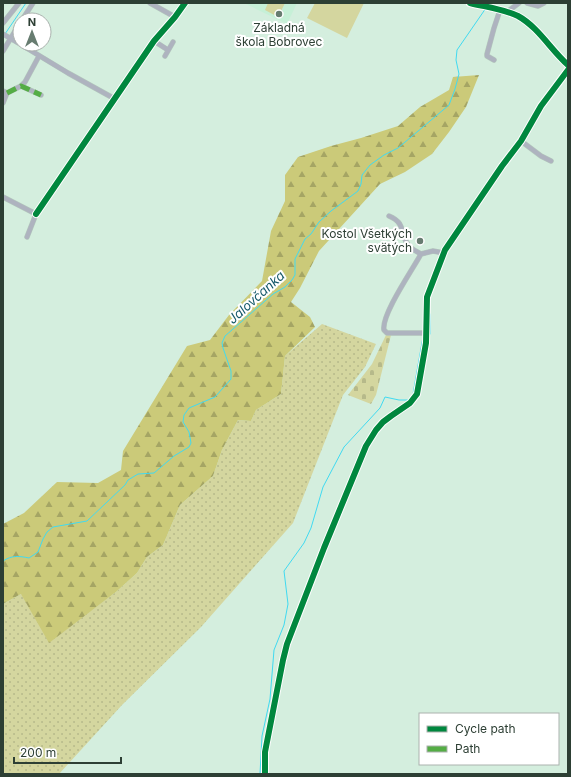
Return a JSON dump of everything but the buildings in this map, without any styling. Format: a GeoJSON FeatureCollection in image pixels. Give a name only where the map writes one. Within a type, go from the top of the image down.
{"type":"FeatureCollection","features":[{"type":"Feature","properties":{"kind":"street"},"geometry":{"type":"LineString","coordinates":[[3,23],[19,3]]}},
{"type":"Feature","properties":{"kind":"street"},"geometry":{"type":"LineString","coordinates":[[27,12],[33,3]]}},
{"type":"Feature","properties":{"kind":"street"},"geometry":{"type":"LineString","coordinates":[[150,3],[175,17]]}},
{"type":"Feature","properties":{"kind":"street"},"geometry":{"type":"LineString","coordinates":[[27,237],[36,214],[116,99],[154,41],[175,17],[184,3]]}},
{"type":"Feature","properties":{"kind":"street"},"geometry":{"type":"LineString","coordinates":[[470,3],[493,8],[517,16],[529,24],[568,65]]}},
{"type":"Feature","properties":{"kind":"street"},"geometry":{"type":"LineString","coordinates":[[507,12],[519,3]]}},
{"type":"Feature","properties":{"kind":"street"},"geometry":{"type":"LineString","coordinates":[[527,3],[538,6],[544,3]]}},
{"type":"Feature","properties":{"kind":"street"},"geometry":{"type":"LineString","coordinates":[[494,60],[486,54],[500,10]]}},
{"type":"Feature","properties":{"kind":"street"},"geometry":{"type":"LineString","coordinates":[[3,50],[7,36]]}},
{"type":"Feature","properties":{"kind":"street"},"geometry":{"type":"LineString","coordinates":[[154,41],[168,50]]}},
{"type":"Feature","properties":{"kind":"street"},"geometry":{"type":"LineString","coordinates":[[165,56],[173,42]]}},
{"type":"Feature","properties":{"kind":"street"},"geometry":{"type":"LineString","coordinates":[[33,52],[116,99]]}},
{"type":"Feature","properties":{"kind":"street"},"geometry":{"type":"LineString","coordinates":[[3,103],[5,92],[24,84],[39,56]]}},
{"type":"Feature","properties":{"kind":"street"},"geometry":{"type":"LineString","coordinates":[[265,774],[265,752],[282,662],[287,644],[324,548],[366,446],[383,422],[410,403],[416,396],[426,343],[427,297],[444,253],[502,166],[521,141],[541,106],[568,70]]}},
{"type":"Feature","properties":{"kind":"street"},"geometry":{"type":"LineString","coordinates":[[21,86],[41,96]]}},
{"type":"Feature","properties":{"kind":"street"},"geometry":{"type":"LineString","coordinates":[[521,141],[551,162]]}},
{"type":"Feature","properties":{"kind":"street"},"geometry":{"type":"LineString","coordinates":[[3,197],[36,214]]}},
{"type":"Feature","properties":{"kind":"street"},"geometry":{"type":"LineString","coordinates":[[389,216],[397,219],[401,224],[404,238],[410,248],[421,254],[433,251],[444,253]]}},
{"type":"Feature","properties":{"kind":"street"},"geometry":{"type":"LineString","coordinates":[[421,254],[389,310],[383,326],[387,333],[426,333]]}},
{"type":"Feature","properties":{"kind":"shaded area","name":"Základná škola Bobrovec"},"geometry":{"type":"Polygon","coordinates":[[[244,3],[297,3],[287,24],[244,3]]]}},
{"type":"Feature","properties":{"kind":"green space"},"geometry":{"type":"Polygon","coordinates":[[[268,3],[285,3],[278,17],[265,10],[268,3]]]}},
{"type":"Feature","properties":{"kind":"green space"},"geometry":{"type":"Polygon","coordinates":[[[315,3],[364,3],[347,38],[307,18],[315,3]]]}},
{"type":"Feature","properties":{"kind":"green space"},"geometry":{"type":"Polygon","coordinates":[[[479,75],[466,107],[432,154],[405,172],[380,184],[319,251],[291,302],[310,317],[315,327],[285,356],[281,394],[256,410],[251,421],[238,420],[222,450],[213,476],[180,505],[163,545],[147,557],[137,573],[116,592],[49,643],[21,594],[3,604],[3,524],[24,513],[57,482],[98,483],[121,470],[123,451],[187,346],[210,340],[229,315],[262,281],[271,231],[285,201],[285,175],[298,157],[398,126],[420,107],[449,90],[453,77],[479,75]]]}},
{"type":"Feature","properties":{"kind":"green space"},"geometry":{"type":"Polygon","coordinates":[[[322,324],[376,344],[365,367],[343,395],[293,523],[201,627],[122,705],[59,774],[3,774],[3,604],[21,594],[89,612],[116,592],[137,573],[147,557],[163,545],[180,505],[213,476],[222,450],[238,420],[251,421],[256,410],[281,394],[285,356],[322,324]]]}},
{"type":"Feature","properties":{"kind":"green space"},"geometry":{"type":"Polygon","coordinates":[[[386,335],[391,335],[376,395],[371,404],[348,395],[372,364],[386,335]]]}},
{"type":"Feature","properties":{"kind":"waterway"},"geometry":{"type":"LineString","coordinates":[[5,34],[26,3]]}},
{"type":"Feature","properties":{"kind":"waterway","name":"Jalovčanka"},"geometry":{"type":"LineString","coordinates":[[3,561],[16,556],[29,558],[38,552],[47,532],[53,527],[87,521],[125,485],[128,480],[138,474],[154,473],[174,456],[189,447],[191,443],[189,432],[183,422],[184,415],[189,408],[215,397],[231,379],[231,371],[222,343],[225,336],[273,294],[285,287],[292,280],[295,275],[295,259],[305,239],[311,234],[319,222],[331,211],[358,191],[361,184],[362,175],[370,165],[384,155],[398,148],[449,105],[459,74],[456,60],[457,50],[486,8]]}},
{"type":"Feature","properties":{"kind":"waterway"},"geometry":{"type":"LineString","coordinates":[[564,81],[568,76]]}},
{"type":"Feature","properties":{"kind":"waterway"},"geometry":{"type":"LineString","coordinates":[[552,96],[560,86]]}},
{"type":"Feature","properties":{"kind":"waterway"},"geometry":{"type":"LineString","coordinates":[[430,314],[430,334]]}},
{"type":"Feature","properties":{"kind":"waterway"},"geometry":{"type":"LineString","coordinates":[[260,774],[262,736],[270,699],[274,650],[284,625],[288,604],[284,571],[304,543],[311,528],[323,487],[344,447],[380,408],[385,397],[408,400],[413,394],[423,337]]}},
{"type":"Feature","properties":{"kind":"marked path"},"geometry":{"type":"LineString","coordinates":[[7,93],[21,86],[41,95]]}},
{"type":"Feature","properties":{"kind":"cycle path"},"geometry":{"type":"LineString","coordinates":[[36,214],[154,41],[185,3]]}},
{"type":"Feature","properties":{"kind":"cycle path"},"geometry":{"type":"LineString","coordinates":[[470,3],[518,16],[532,26],[568,65]]}},
{"type":"Feature","properties":{"kind":"cycle path"},"geometry":{"type":"LineString","coordinates":[[265,774],[265,752],[287,644],[324,548],[366,446],[383,422],[410,403],[417,394],[426,343],[427,297],[445,250],[502,166],[521,141],[541,106],[568,70]]}},
{"type":"Feature","properties":{"kind":"place","name":"Základná škola Bobrovec"},"geometry":{"type":"Point","coordinates":[279,14]}},
{"type":"Feature","properties":{"kind":"place","name":"Kostol Všetkých svätých"},"geometry":{"type":"Point","coordinates":[420,241]}}]}
